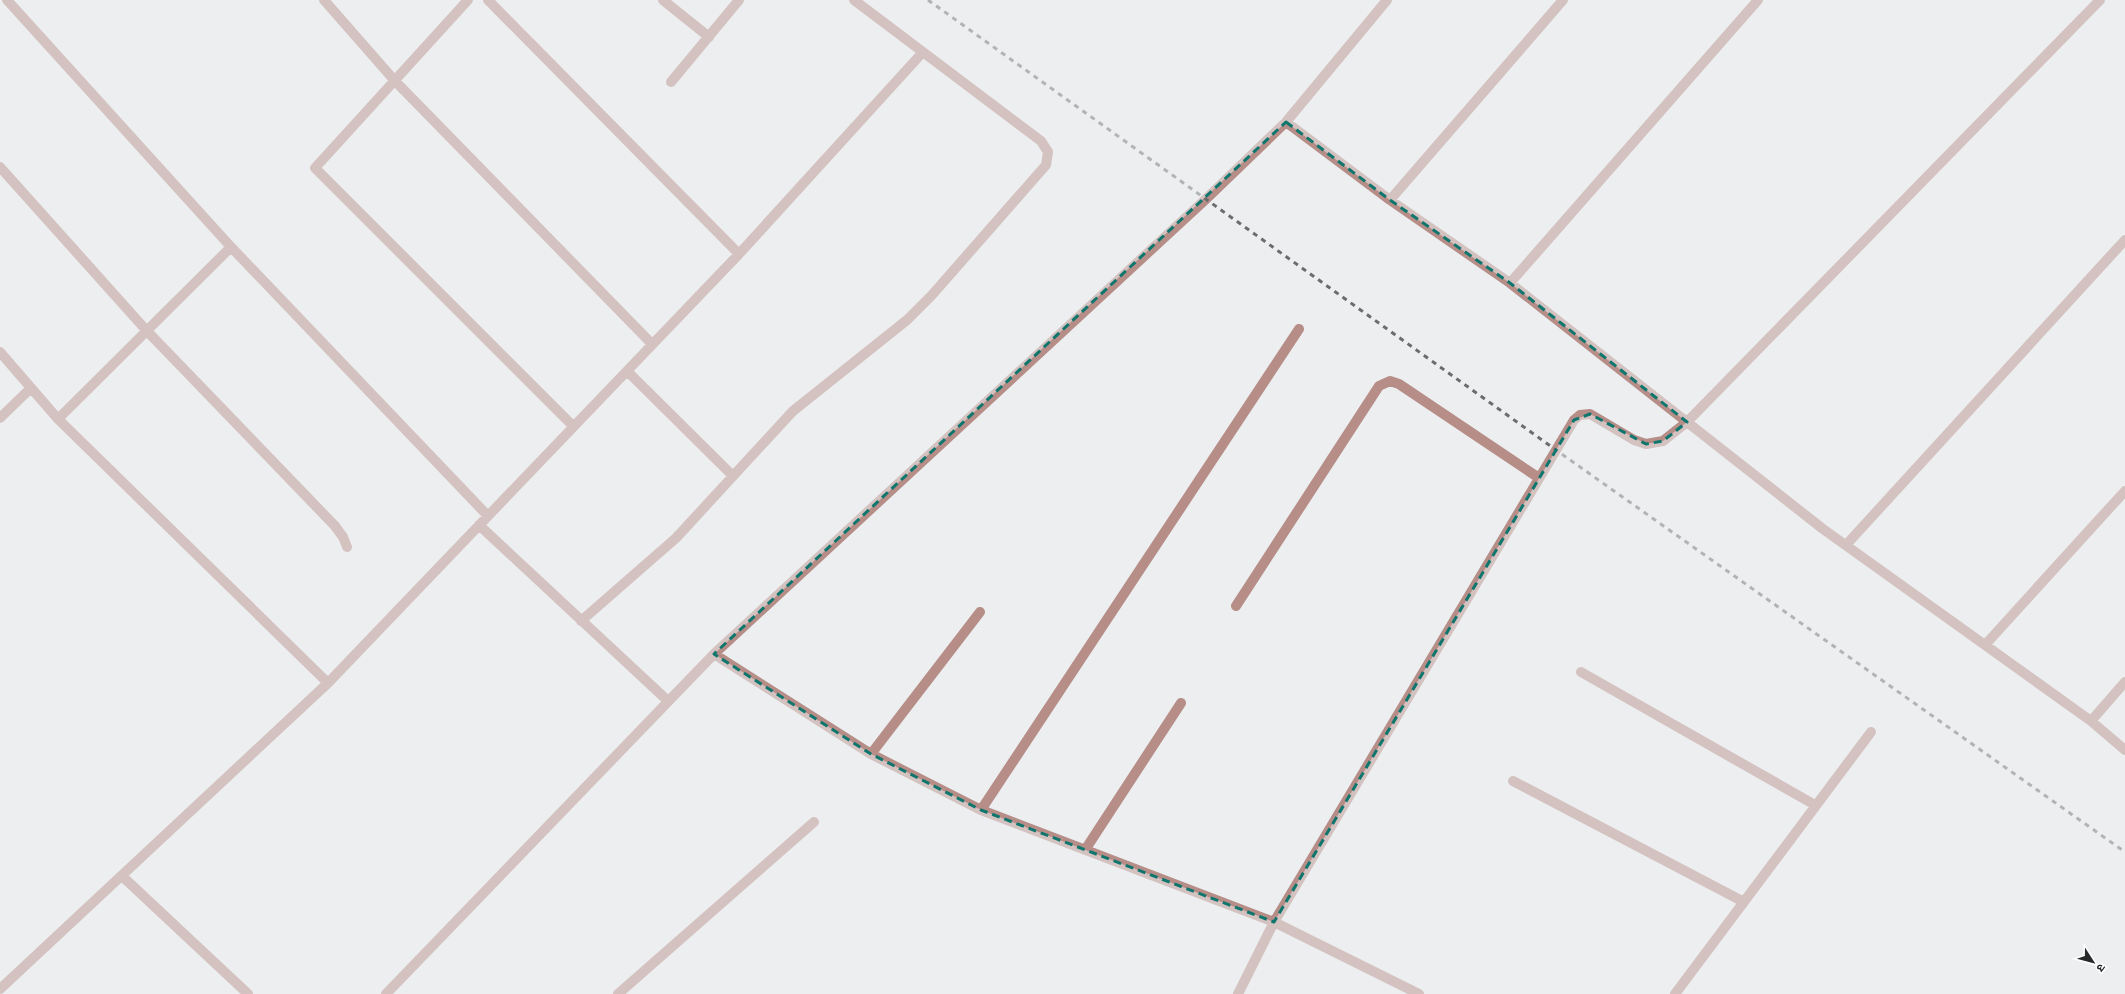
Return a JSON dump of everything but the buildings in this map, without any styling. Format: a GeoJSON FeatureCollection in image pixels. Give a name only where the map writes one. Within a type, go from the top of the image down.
{"type":"FeatureCollection","features":[{"type":"Feature","properties":{"kind":"street"},"geometry":{"type":"LineString","coordinates":[[7,0],[231,247],[488,516]]}},
{"type":"Feature","properties":{"kind":"street"},"geometry":{"type":"LineString","coordinates":[[324,0],[395,81],[652,344]]}},
{"type":"Feature","properties":{"kind":"street"},"geometry":{"type":"LineString","coordinates":[[468,0],[315,168],[573,426]]}},
{"type":"Feature","properties":{"kind":"street"},"geometry":{"type":"LineString","coordinates":[[488,0],[739,254]]}},
{"type":"Feature","properties":{"kind":"street"},"geometry":{"type":"LineString","coordinates":[[663,0],[709,37]]}},
{"type":"Feature","properties":{"kind":"street"},"geometry":{"type":"LineString","coordinates":[[671,82],[739,0]]}},
{"type":"Feature","properties":{"kind":"street"},"geometry":{"type":"LineString","coordinates":[[581,621],[676,538],[732,475],[793,411],[907,320],[932,295],[1046,165],[1048,152],[1041,141],[854,0]]}},
{"type":"Feature","properties":{"kind":"street"},"geometry":{"type":"LineString","coordinates":[[386,994],[714,654],[1200,205],[1286,122],[1387,0]]}},
{"type":"Feature","properties":{"kind":"street"},"geometry":{"type":"LineString","coordinates":[[1390,200],[1563,0]]}},
{"type":"Feature","properties":{"kind":"street"},"geometry":{"type":"LineString","coordinates":[[1510,283],[1758,0]]}},
{"type":"Feature","properties":{"kind":"street"},"geometry":{"type":"LineString","coordinates":[[1238,994],[1274,922],[1574,420],[1580,415],[1590,414],[1634,440],[1646,444],[1663,441],[1687,422],[2100,0]]}},
{"type":"Feature","properties":{"kind":"street"},"geometry":{"type":"LineString","coordinates":[[0,989],[328,683],[739,254],[923,52]]}},
{"type":"Feature","properties":{"kind":"street"},"geometry":{"type":"LineString","coordinates":[[1286,122],[1390,200],[1510,283],[1846,545],[2091,722],[2125,750]]}},
{"type":"Feature","properties":{"kind":"street"},"geometry":{"type":"LineString","coordinates":[[0,167],[146,330],[335,526],[344,537],[347,547]]}},
{"type":"Feature","properties":{"kind":"street"},"geometry":{"type":"LineString","coordinates":[[1846,545],[2125,240]]}},
{"type":"Feature","properties":{"kind":"street"},"geometry":{"type":"LineString","coordinates":[[58,419],[231,247]]}},
{"type":"Feature","properties":{"kind":"street"},"geometry":{"type":"LineString","coordinates":[[981,810],[1299,329]]}},
{"type":"Feature","properties":{"kind":"street"},"geometry":{"type":"LineString","coordinates":[[0,352],[58,419],[328,683]]}},
{"type":"Feature","properties":{"kind":"street"},"geometry":{"type":"LineString","coordinates":[[627,371],[732,475]]}},
{"type":"Feature","properties":{"kind":"street"},"geometry":{"type":"LineString","coordinates":[[1236,606],[1379,386],[1390,381],[1399,384],[1539,478]]}},
{"type":"Feature","properties":{"kind":"street"},"geometry":{"type":"LineString","coordinates":[[0,418],[31,388]]}},
{"type":"Feature","properties":{"kind":"street"},"geometry":{"type":"LineString","coordinates":[[1985,645],[2125,491]]}},
{"type":"Feature","properties":{"kind":"street"},"geometry":{"type":"LineString","coordinates":[[479,525],[668,701]]}},
{"type":"Feature","properties":{"kind":"street"},"geometry":{"type":"LineString","coordinates":[[872,754],[980,612]]}},
{"type":"Feature","properties":{"kind":"street"},"geometry":{"type":"LineString","coordinates":[[714,654],[872,754],[981,810],[1274,922],[1419,994]]}},
{"type":"Feature","properties":{"kind":"street"},"geometry":{"type":"LineString","coordinates":[[1581,672],[1815,805]]}},
{"type":"Feature","properties":{"kind":"street"},"geometry":{"type":"LineString","coordinates":[[2091,722],[2125,682]]}},
{"type":"Feature","properties":{"kind":"street"},"geometry":{"type":"LineString","coordinates":[[1085,850],[1181,703]]}},
{"type":"Feature","properties":{"kind":"street"},"geometry":{"type":"LineString","coordinates":[[1675,994],[1871,732]]}},
{"type":"Feature","properties":{"kind":"street"},"geometry":{"type":"LineString","coordinates":[[1513,780],[1744,902]]}},
{"type":"Feature","properties":{"kind":"street"},"geometry":{"type":"LineString","coordinates":[[618,994],[814,822]]}},
{"type":"Feature","properties":{"kind":"street"},"geometry":{"type":"LineString","coordinates":[[122,876],[248,994]]}},
{"type":"Feature","properties":{"kind":"highlighted area"},"geometry":{"type":"Polygon","coordinates":[[[1286,122],[1390,200],[1510,283],[1687,422],[1663,441],[1646,444],[1590,414],[1574,420],[1274,922],[981,810],[871,754],[714,654],[1286,122]]]}},
{"type":"Feature","properties":{"kind":"railway"},"geometry":{"type":"LineString","coordinates":[[928,0],[1556,450],[2125,852]]}}]}
